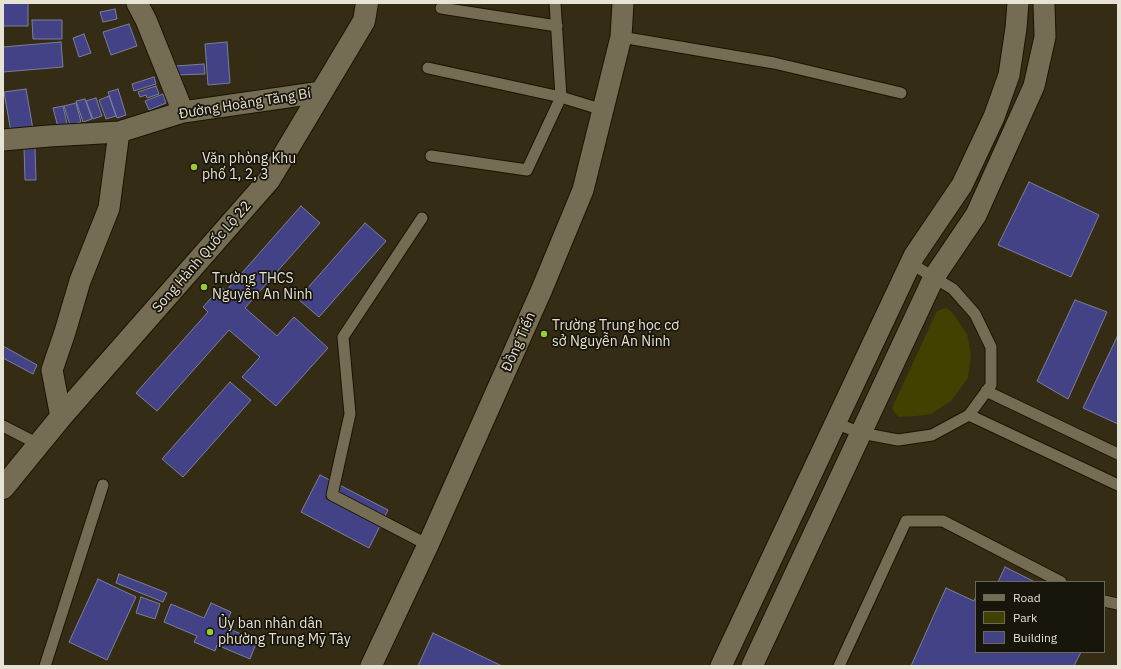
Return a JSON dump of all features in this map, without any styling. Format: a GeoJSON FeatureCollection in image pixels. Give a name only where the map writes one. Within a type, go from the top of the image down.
{"type":"FeatureCollection","features":[{"type":"Feature","properties":{"kind":"street"},"geometry":{"type":"LineString","coordinates":[[137,3],[146,20],[183,112]]}},
{"type":"Feature","properties":{"kind":"street","name":"Song Hành Quốc Lộ 22"},"geometry":{"type":"LineString","coordinates":[[3,488],[61,417],[270,180],[364,22],[367,3]]}},
{"type":"Feature","properties":{"kind":"street","name":"Đồng Tiến"},"geometry":{"type":"LineString","coordinates":[[371,666],[428,545],[542,289],[582,190],[622,37],[623,3]]}},
{"type":"Feature","properties":{"kind":"street"},"geometry":{"type":"LineString","coordinates":[[730,663],[835,423],[910,263],[962,184],[994,117],[1009,75],[1018,3]]}},
{"type":"Feature","properties":{"kind":"street"},"geometry":{"type":"LineString","coordinates":[[752,666],[934,277],[976,215],[1034,86],[1045,37],[1044,3]]}},
{"type":"Feature","properties":{"kind":"street","name":"Đường Hoàng Tăng Bí"},"geometry":{"type":"LineString","coordinates":[[3,140],[119,132],[183,112],[322,92]]}},
{"type":"Feature","properties":{"kind":"street"},"geometry":{"type":"LineString","coordinates":[[61,417],[52,370],[80,281],[109,208],[119,132]]}},
{"type":"Feature","properties":{"kind":"lane"},"geometry":{"type":"LineString","coordinates":[[431,156],[528,170],[561,97],[555,3]]}},
{"type":"Feature","properties":{"kind":"lane"},"geometry":{"type":"LineString","coordinates":[[441,8],[557,26]]}},
{"type":"Feature","properties":{"kind":"lane"},"geometry":{"type":"LineString","coordinates":[[622,37],[774,63],[901,93]]}},
{"type":"Feature","properties":{"kind":"lane"},"geometry":{"type":"LineString","coordinates":[[428,68],[561,97],[603,110]]}},
{"type":"Feature","properties":{"kind":"lane"},"geometry":{"type":"LineString","coordinates":[[422,218],[343,337],[350,414],[332,495],[428,545]]}},
{"type":"Feature","properties":{"kind":"lane"},"geometry":{"type":"LineString","coordinates":[[835,423],[861,433],[898,440],[932,435],[969,415],[991,385],[991,347],[975,314],[953,289],[910,263]]}},
{"type":"Feature","properties":{"kind":"lane"},"geometry":{"type":"LineString","coordinates":[[986,391],[1118,454]]}},
{"type":"Feature","properties":{"kind":"lane"},"geometry":{"type":"LineString","coordinates":[[969,415],[1118,485]]}},
{"type":"Feature","properties":{"kind":"lane"},"geometry":{"type":"LineString","coordinates":[[3,426],[38,444]]}},
{"type":"Feature","properties":{"kind":"lane"},"geometry":{"type":"LineString","coordinates":[[45,666],[103,486]]}},
{"type":"Feature","properties":{"kind":"lane"},"geometry":{"type":"LineString","coordinates":[[839,666],[906,521],[943,521],[1059,581]]}},
{"type":"Feature","properties":{"kind":"lane"},"geometry":{"type":"LineString","coordinates":[[1105,601],[1118,604]]}},
{"type":"Feature","properties":{"kind":"green space"},"geometry":{"type":"Polygon","coordinates":[[[946,308],[951,311],[967,334],[971,355],[968,378],[951,401],[931,414],[898,417],[892,408],[937,311],[946,308]]]}},
{"type":"Feature","properties":{"kind":"building"},"geometry":{"type":"Polygon","coordinates":[[[3,3],[28,3],[28,26],[3,26],[3,3]]]}},
{"type":"Feature","properties":{"kind":"building"},"geometry":{"type":"Polygon","coordinates":[[[115,9],[117,19],[103,22],[100,12],[115,9]]]}},
{"type":"Feature","properties":{"kind":"building"},"geometry":{"type":"Polygon","coordinates":[[[32,20],[62,20],[62,39],[33,39],[32,20]]]}},
{"type":"Feature","properties":{"kind":"building"},"geometry":{"type":"Polygon","coordinates":[[[129,24],[137,46],[111,55],[103,32],[129,24]]]}},
{"type":"Feature","properties":{"kind":"building"},"geometry":{"type":"Polygon","coordinates":[[[84,34],[91,53],[79,57],[73,38],[84,34]]]}},
{"type":"Feature","properties":{"kind":"building"},"geometry":{"type":"Polygon","coordinates":[[[61,42],[63,67],[3,72],[3,47],[61,42]]]}},
{"type":"Feature","properties":{"kind":"building"},"geometry":{"type":"Polygon","coordinates":[[[227,42],[230,83],[208,85],[205,44],[227,42]]]}},
{"type":"Feature","properties":{"kind":"building"},"geometry":{"type":"Polygon","coordinates":[[[204,64],[205,74],[176,75],[175,66],[204,64]]]}},
{"type":"Feature","properties":{"kind":"building"},"geometry":{"type":"Polygon","coordinates":[[[154,77],[156,84],[134,91],[132,84],[154,77]]]}},
{"type":"Feature","properties":{"kind":"building"},"geometry":{"type":"Polygon","coordinates":[[[156,86],[159,94],[147,98],[146,95],[140,97],[138,92],[156,86]]]}},
{"type":"Feature","properties":{"kind":"building"},"geometry":{"type":"Polygon","coordinates":[[[26,89],[34,135],[12,138],[4,92],[26,89]]]}},
{"type":"Feature","properties":{"kind":"building"},"geometry":{"type":"Polygon","coordinates":[[[118,89],[126,115],[117,118],[108,92],[118,89]]]}},
{"type":"Feature","properties":{"kind":"building"},"geometry":{"type":"Polygon","coordinates":[[[163,94],[166,103],[149,110],[145,101],[163,94]]]}},
{"type":"Feature","properties":{"kind":"building"},"geometry":{"type":"Polygon","coordinates":[[[109,96],[116,116],[106,119],[99,100],[109,96]]]}},
{"type":"Feature","properties":{"kind":"building"},"geometry":{"type":"Polygon","coordinates":[[[96,98],[102,116],[93,119],[86,101],[96,98]]]}},
{"type":"Feature","properties":{"kind":"building"},"geometry":{"type":"Polygon","coordinates":[[[85,99],[92,119],[83,122],[76,101],[85,99]]]}},
{"type":"Feature","properties":{"kind":"building"},"geometry":{"type":"Polygon","coordinates":[[[76,103],[81,122],[70,125],[64,106],[76,103]]]}},
{"type":"Feature","properties":{"kind":"building"},"geometry":{"type":"Polygon","coordinates":[[[63,106],[68,128],[59,131],[53,108],[63,106]]]}},
{"type":"Feature","properties":{"kind":"building"},"geometry":{"type":"Polygon","coordinates":[[[24,147],[35,147],[36,180],[25,180],[24,147]]]}},
{"type":"Feature","properties":{"kind":"building"},"geometry":{"type":"Polygon","coordinates":[[[1029,182],[1099,215],[1071,277],[998,245],[1029,182]]]}},
{"type":"Feature","properties":{"kind":"building"},"geometry":{"type":"Polygon","coordinates":[[[301,206],[320,223],[245,308],[277,336],[294,317],[328,348],[276,406],[242,377],[260,357],[229,330],[157,411],[136,393],[208,312],[203,307],[221,287],[226,291],[301,206]]]}},
{"type":"Feature","properties":{"kind":"building"},"geometry":{"type":"Polygon","coordinates":[[[365,223],[386,241],[319,317],[298,299],[365,223]]]}},
{"type":"Feature","properties":{"kind":"building"},"geometry":{"type":"Polygon","coordinates":[[[1075,300],[1107,312],[1068,399],[1037,381],[1075,300]]]}},
{"type":"Feature","properties":{"kind":"building"},"geometry":{"type":"Polygon","coordinates":[[[1118,335],[1118,424],[1083,408],[1118,335]]]}},
{"type":"Feature","properties":{"kind":"building"},"geometry":{"type":"Polygon","coordinates":[[[3,346],[37,365],[33,374],[3,358],[3,346]]]}},
{"type":"Feature","properties":{"kind":"building"},"geometry":{"type":"Polygon","coordinates":[[[230,382],[251,400],[183,477],[162,459],[230,382]]]}},
{"type":"Feature","properties":{"kind":"building"},"geometry":{"type":"Polygon","coordinates":[[[320,475],[388,510],[369,548],[301,512],[320,475]]]}},
{"type":"Feature","properties":{"kind":"building"},"geometry":{"type":"Polygon","coordinates":[[[1005,567],[1033,581],[998,581],[1005,567]]]}},
{"type":"Feature","properties":{"kind":"building"},"geometry":{"type":"Polygon","coordinates":[[[119,574],[167,593],[163,602],[116,583],[119,574]]]}},
{"type":"Feature","properties":{"kind":"building"},"geometry":{"type":"Polygon","coordinates":[[[98,579],[136,597],[107,660],[69,642],[98,579]]]}},
{"type":"Feature","properties":{"kind":"building"},"geometry":{"type":"Polygon","coordinates":[[[946,588],[974,601],[975,598],[975,653],[1080,653],[1074,666],[911,666],[946,588]]]}},
{"type":"Feature","properties":{"kind":"building"},"geometry":{"type":"Polygon","coordinates":[[[141,597],[160,604],[155,619],[136,613],[141,597]]]}},
{"type":"Feature","properties":{"kind":"building","name":"Ủy ban nhân dân phường Trung Mỹ Tây"},"geometry":{"type":"Polygon","coordinates":[[[211,603],[231,612],[225,627],[257,641],[250,659],[217,645],[215,651],[194,642],[197,636],[164,622],[171,604],[204,618],[211,603]]]}},
{"type":"Feature","properties":{"kind":"building"},"geometry":{"type":"Polygon","coordinates":[[[433,633],[502,666],[418,666],[433,633]]]}},
{"type":"Feature","properties":{"kind":"place","name":"Văn phòng Khu phố 1, 2, 3"},"geometry":{"type":"Point","coordinates":[194,167]}},
{"type":"Feature","properties":{"kind":"place","name":"Trường THCS Nguyễn An Ninh"},"geometry":{"type":"Point","coordinates":[204,287]}},
{"type":"Feature","properties":{"kind":"place","name":"Trường Trung học cơ sở Nguyễn An Ninh"},"geometry":{"type":"Point","coordinates":[544,334]}},
{"type":"Feature","properties":{"kind":"place","name":"Ủy ban nhân dân phường Trung Mỹ Tây"},"geometry":{"type":"Point","coordinates":[210,632]}}]}
